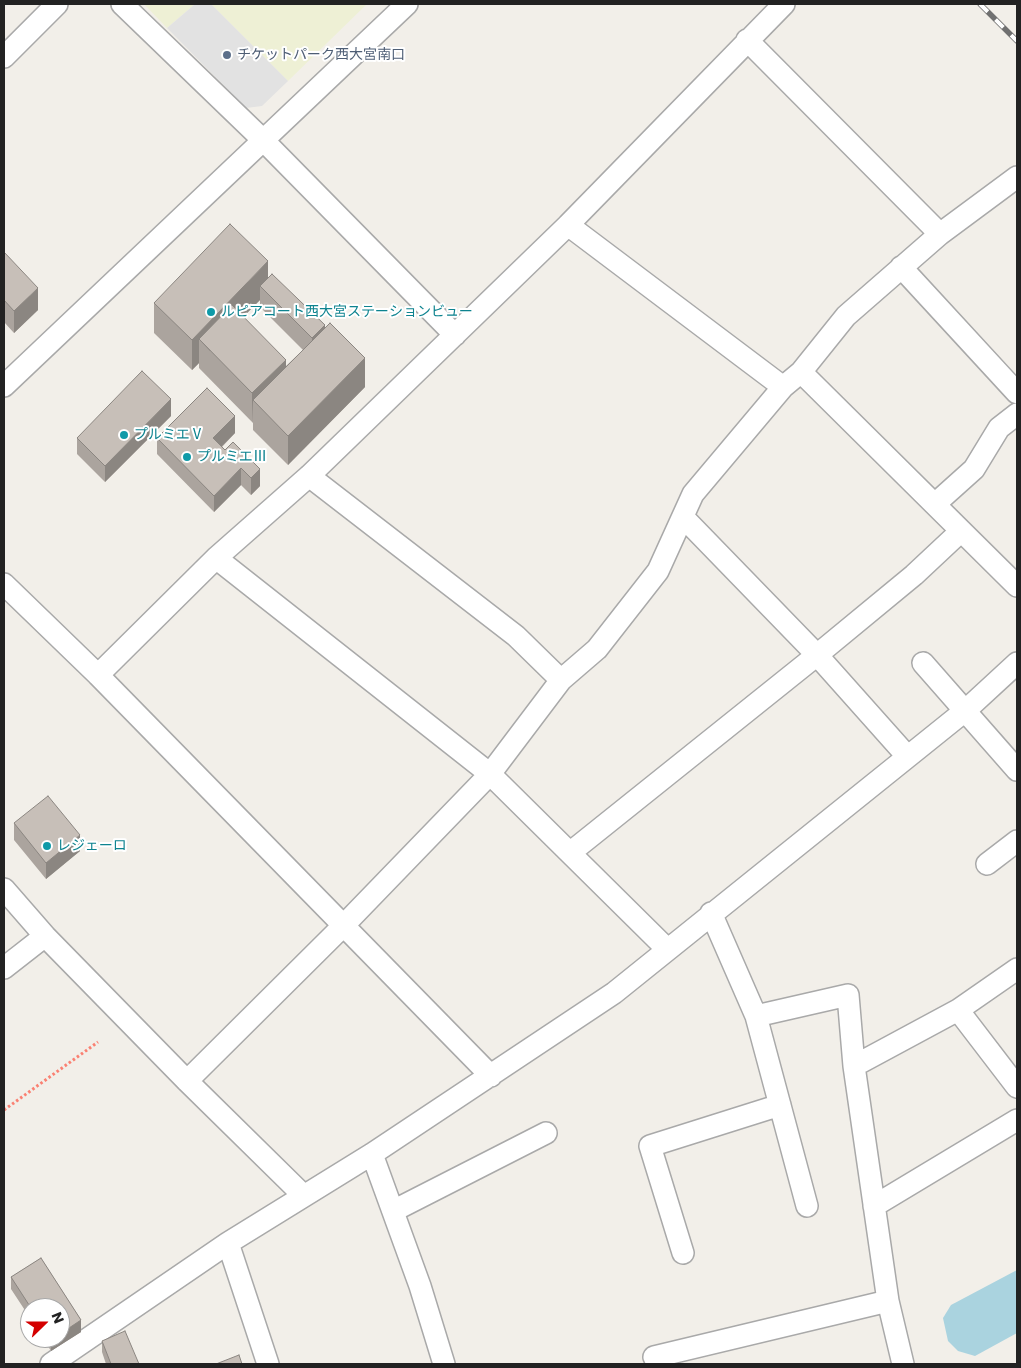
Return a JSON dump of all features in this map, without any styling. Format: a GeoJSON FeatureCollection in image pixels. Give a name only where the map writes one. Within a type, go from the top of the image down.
{"type":"FeatureCollection","features":[{"type":"Feature","properties":{"kind":"street"},"geometry":{"type":"LineString","coordinates":[[4,57],[57,4]]}},
{"type":"Feature","properties":{"kind":"street"},"geometry":{"type":"LineString","coordinates":[[122,4],[263,140],[455,335]]}},
{"type":"Feature","properties":{"kind":"street"},"geometry":{"type":"LineString","coordinates":[[4,386],[407,4]]}},
{"type":"Feature","properties":{"kind":"street"},"geometry":{"type":"LineString","coordinates":[[98,675],[216,558],[309,476],[568,225],[784,4]]}},
{"type":"Feature","properties":{"kind":"street"},"geometry":{"type":"LineString","coordinates":[[747,40],[940,234]]}},
{"type":"Feature","properties":{"kind":"street"},"geometry":{"type":"LineString","coordinates":[[187,1081],[343,926],[490,774],[560,680],[597,649],[658,571],[684,518],[692,494],[783,388],[800,372],[846,316],[940,234],[1017,177]]}},
{"type":"Feature","properties":{"kind":"street"},"geometry":{"type":"LineString","coordinates":[[568,225],[783,388]]}},
{"type":"Feature","properties":{"kind":"street"},"geometry":{"type":"LineString","coordinates":[[901,267],[1017,394]]}},
{"type":"Feature","properties":{"kind":"street"},"geometry":{"type":"LineString","coordinates":[[800,372],[1017,586]]}},
{"type":"Feature","properties":{"kind":"street"},"geometry":{"type":"LineString","coordinates":[[935,504],[974,469],[1000,428],[1017,414]]}},
{"type":"Feature","properties":{"kind":"street"},"geometry":{"type":"LineString","coordinates":[[309,476],[516,636],[560,680]]}},
{"type":"Feature","properties":{"kind":"street"},"geometry":{"type":"LineString","coordinates":[[684,518],[817,656],[907,756]]}},
{"type":"Feature","properties":{"kind":"street"},"geometry":{"type":"LineString","coordinates":[[571,852],[817,656],[914,574],[961,531]]}},
{"type":"Feature","properties":{"kind":"street"},"geometry":{"type":"LineString","coordinates":[[216,558],[490,774],[667,949]]}},
{"type":"Feature","properties":{"kind":"street"},"geometry":{"type":"LineString","coordinates":[[4,584],[98,675],[491,1076]]}},
{"type":"Feature","properties":{"kind":"street"},"geometry":{"type":"LineString","coordinates":[[923,663],[1017,770]]}},
{"type":"Feature","properties":{"kind":"street"},"geometry":{"type":"LineString","coordinates":[[51,1364],[228,1243],[372,1154],[614,994],[711,913],[966,710],[1017,664]]}},
{"type":"Feature","properties":{"kind":"street"},"geometry":{"type":"LineString","coordinates":[[986,864],[1017,841]]}},
{"type":"Feature","properties":{"kind":"street"},"geometry":{"type":"LineString","coordinates":[[4,889],[45,936],[187,1081],[304,1196]]}},
{"type":"Feature","properties":{"kind":"street"},"geometry":{"type":"LineString","coordinates":[[711,913],[756,1016],[807,1206]]}},
{"type":"Feature","properties":{"kind":"street"},"geometry":{"type":"LineString","coordinates":[[4,968],[45,936]]}},
{"type":"Feature","properties":{"kind":"street"},"geometry":{"type":"LineString","coordinates":[[854,1066],[958,1010],[1017,969]]}},
{"type":"Feature","properties":{"kind":"street"},"geometry":{"type":"LineString","coordinates":[[756,1016],[848,995],[854,1066],[888,1301],[903,1364]]}},
{"type":"Feature","properties":{"kind":"street"},"geometry":{"type":"LineString","coordinates":[[958,1010],[1017,1087]]}},
{"type":"Feature","properties":{"kind":"street"},"geometry":{"type":"LineString","coordinates":[[683,1253],[650,1146],[780,1105]]}},
{"type":"Feature","properties":{"kind":"street"},"geometry":{"type":"LineString","coordinates":[[874,1206],[1017,1120]]}},
{"type":"Feature","properties":{"kind":"street"},"geometry":{"type":"LineString","coordinates":[[393,1211],[546,1133]]}},
{"type":"Feature","properties":{"kind":"street"},"geometry":{"type":"LineString","coordinates":[[372,1154],[420,1286],[444,1364]]}},
{"type":"Feature","properties":{"kind":"street"},"geometry":{"type":"LineString","coordinates":[[228,1243],[268,1364]]}},
{"type":"Feature","properties":{"kind":"street"},"geometry":{"type":"LineString","coordinates":[[654,1357],[888,1301]]}},
{"type":"Feature","properties":{"kind":"path"},"geometry":{"type":"LineString","coordinates":[[4,1110],[98,1042]]}},
{"type":"Feature","properties":{"kind":"green space"},"geometry":{"type":"Polygon","coordinates":[[[144,4],[195,4],[167,28],[144,4]]]}},
{"type":"Feature","properties":{"kind":"green space"},"geometry":{"type":"Polygon","coordinates":[[[211,4],[367,4],[288,81],[211,4]]]}},
{"type":"Feature","properties":{"kind":"shaded area","name":"チケットパーク西大宮南口"},"geometry":{"type":"Polygon","coordinates":[[[195,4],[211,4],[288,81],[262,106],[246,108],[167,28],[195,4]]]}},
{"type":"Feature","properties":{"kind":"water"},"geometry":{"type":"Polygon","coordinates":[[[1017,1270],[1017,1333],[975,1356],[958,1351],[948,1341],[943,1318],[951,1305],[1017,1270]]]}},
{"type":"Feature","properties":{"kind":"building"},"geometry":{"type":"Polygon","coordinates":[[[230,224],[268,261],[192,340],[154,303],[230,224]]]}},
{"type":"Feature","properties":{"kind":"building"},"geometry":{"type":"Polygon","coordinates":[[[4,252],[38,288],[14,311],[4,300],[4,252]]]}},
{"type":"Feature","properties":{"kind":"building"},"geometry":{"type":"Polygon","coordinates":[[[272,274],[325,325],[312,338],[260,286],[272,274]]]}},
{"type":"Feature","properties":{"kind":"building"},"geometry":{"type":"Polygon","coordinates":[[[232,305],[286,360],[252,393],[199,339],[232,305]]]}},
{"type":"Feature","properties":{"kind":"building"},"geometry":{"type":"Polygon","coordinates":[[[330,323],[365,358],[288,436],[253,400],[330,323]]]}},
{"type":"Feature","properties":{"kind":"building","name":"プルミエⅤ"},"geometry":{"type":"Polygon","coordinates":[[[142,371],[171,399],[105,466],[77,438],[142,371]]]}},
{"type":"Feature","properties":{"kind":"building","name":"プルミエⅢ"},"geometry":{"type":"Polygon","coordinates":[[[207,388],[235,416],[213,438],[225,450],[233,442],[260,469],[251,478],[241,468],[214,496],[157,438],[207,388]]]}},
{"type":"Feature","properties":{"kind":"building"},"geometry":{"type":"Polygon","coordinates":[[[48,796],[80,835],[46,863],[14,823],[48,796]]]}},
{"type":"Feature","properties":{"kind":"building"},"geometry":{"type":"Polygon","coordinates":[[[41,1258],[67,1298],[25,1298],[11,1277],[41,1258]]]}},
{"type":"Feature","properties":{"kind":"building"},"geometry":{"type":"Polygon","coordinates":[[[70,1303],[81,1320],[70,1327],[70,1303]]]}},
{"type":"Feature","properties":{"kind":"building"},"geometry":{"type":"Polygon","coordinates":[[[125,1331],[139,1364],[111,1364],[102,1341],[125,1331]]]}},
{"type":"Feature","properties":{"kind":"building"},"geometry":{"type":"Polygon","coordinates":[[[239,1355],[242,1364],[216,1364],[239,1355]]]}},
{"type":"Feature","properties":{"kind":"railway"},"geometry":{"type":"LineString","coordinates":[[980,4],[1017,41]]}},
{"type":"Feature","properties":{"kind":"place","name":"チケットパーク西大宮南口"},"geometry":{"type":"Point","coordinates":[227,55]}},
{"type":"Feature","properties":{"kind":"place","name":"ルピアコート西大宮ステーションビュー"},"geometry":{"type":"Point","coordinates":[211,312]}},
{"type":"Feature","properties":{"kind":"place","name":"プルミエⅤ"},"geometry":{"type":"Point","coordinates":[124,435]}},
{"type":"Feature","properties":{"kind":"place","name":"プルミエⅢ"},"geometry":{"type":"Point","coordinates":[187,457]}},
{"type":"Feature","properties":{"kind":"place","name":"レジェーロ"},"geometry":{"type":"Point","coordinates":[47,846]}}]}
